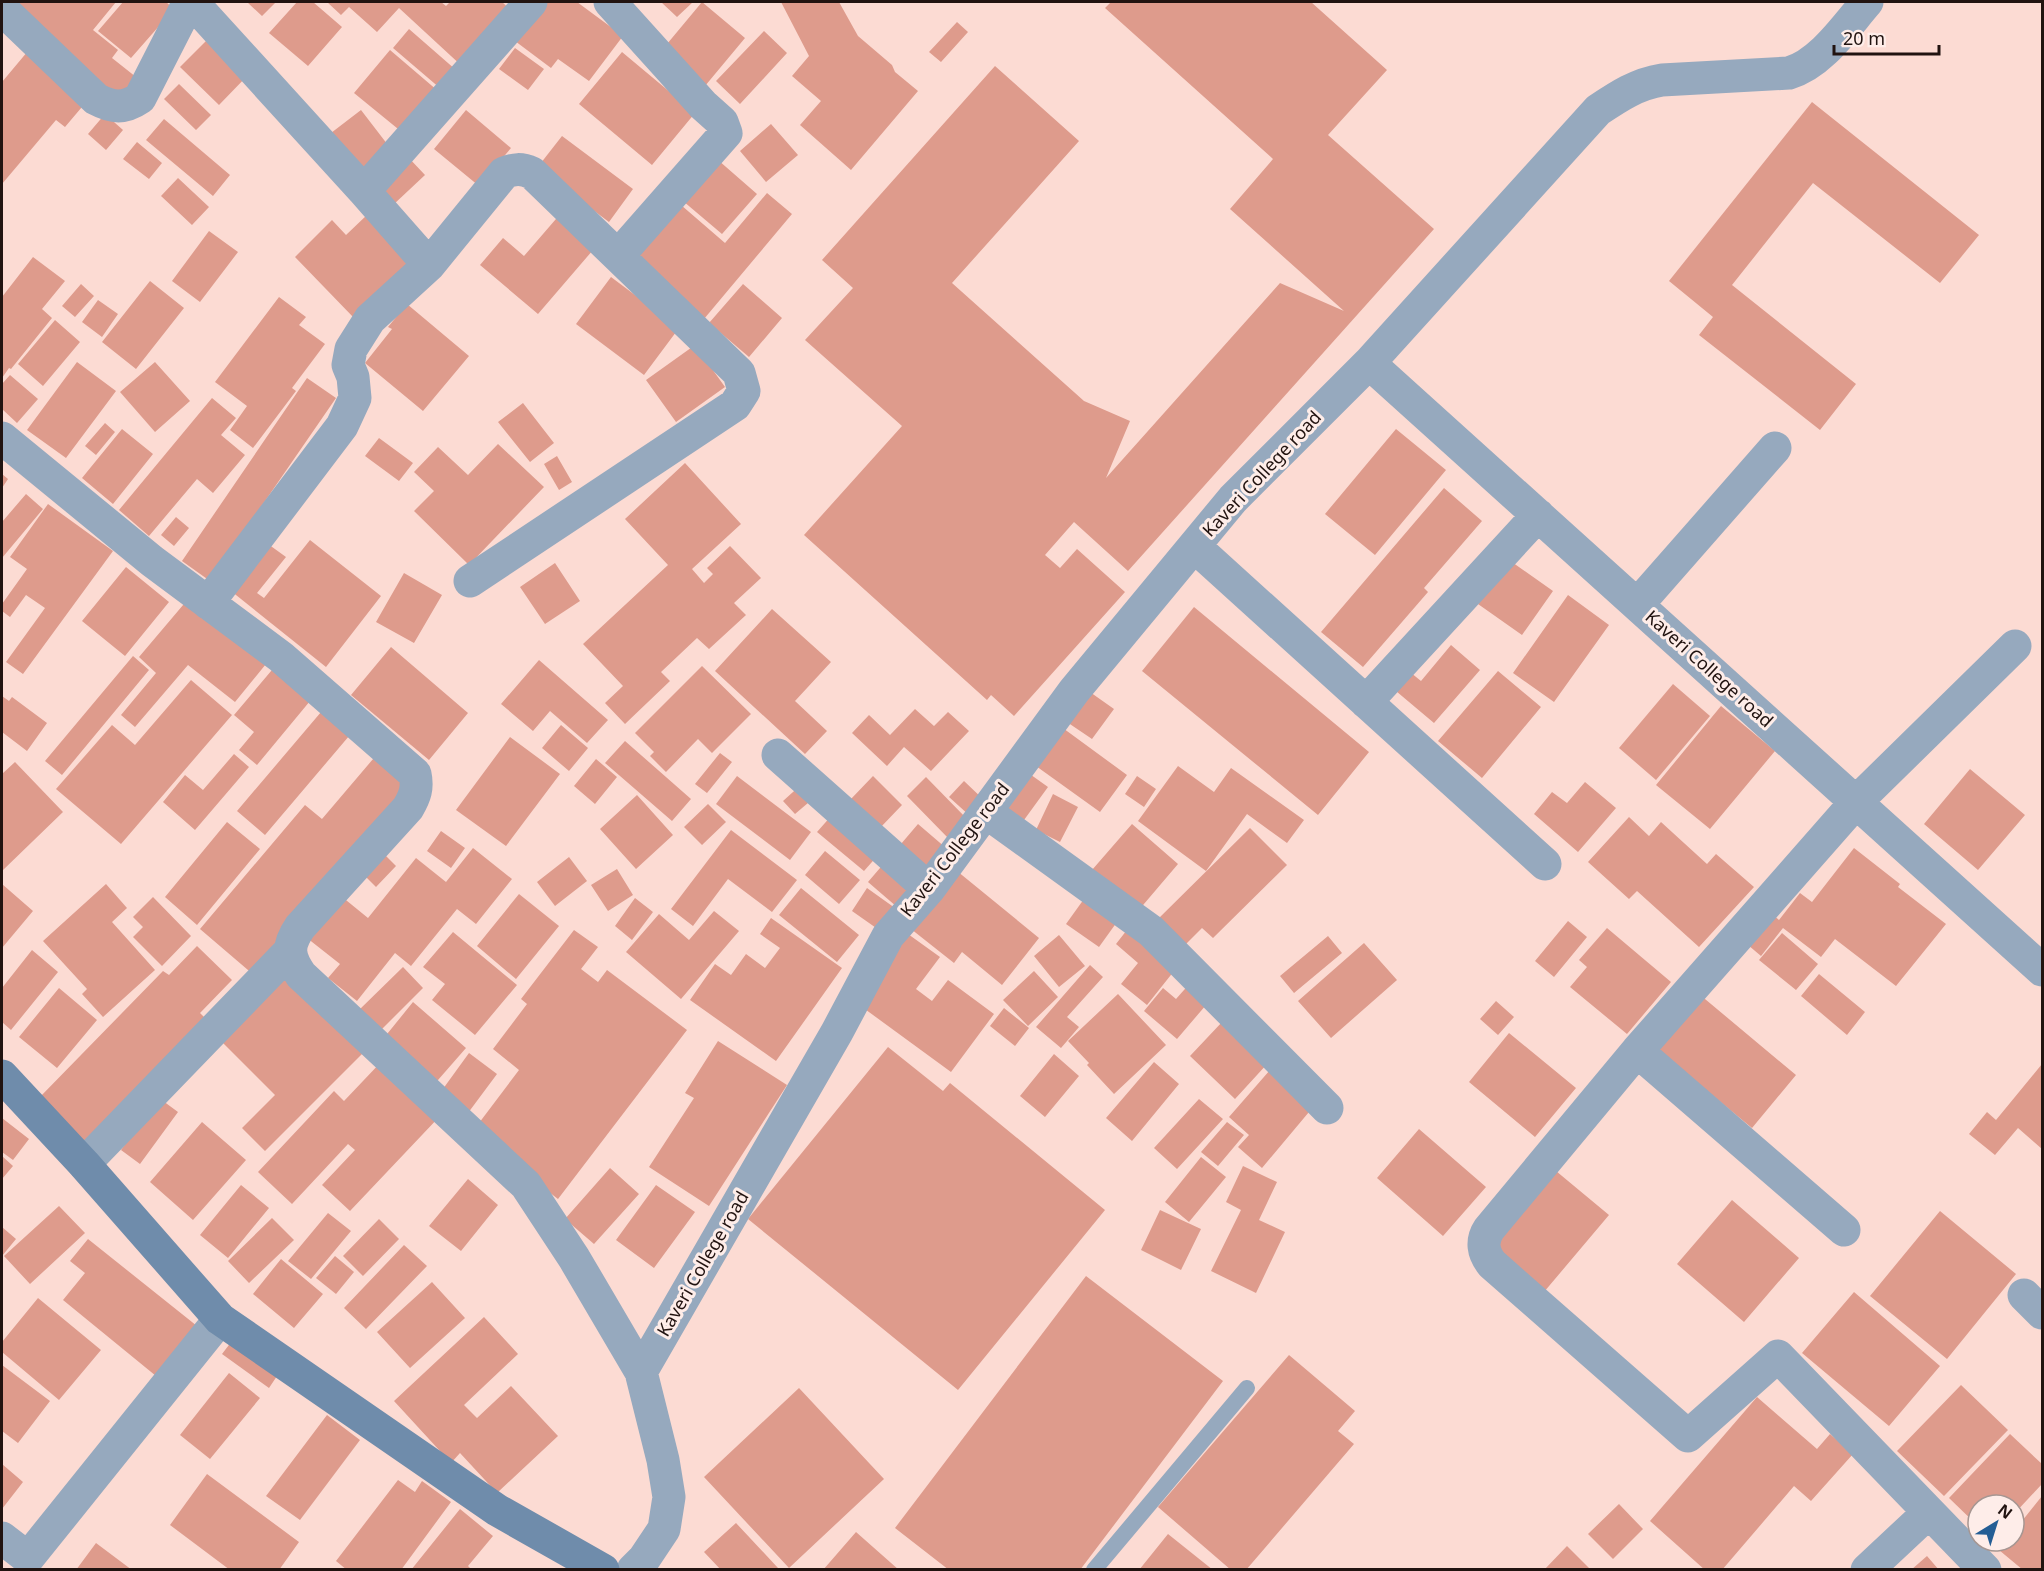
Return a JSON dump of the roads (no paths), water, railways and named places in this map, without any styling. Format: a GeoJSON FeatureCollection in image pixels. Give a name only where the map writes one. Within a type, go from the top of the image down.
{"type":"FeatureCollection","features":[{"type":"Feature","properties":{"kind":"street"},"geometry":{"type":"LineString","coordinates":[[2,9],[96,99],[107,105],[129,106],[140,98],[190,2],[429,265]]}},
{"type":"Feature","properties":{"kind":"street"},"geometry":{"type":"LineString","coordinates":[[364,191],[531,2]]}},
{"type":"Feature","properties":{"kind":"street"},"geometry":{"type":"LineString","coordinates":[[610,2],[703,105],[722,122],[726,134],[618,256]]}},
{"type":"Feature","properties":{"kind":"street"},"geometry":{"type":"LineString","coordinates":[[1369,363],[1598,110],[1630,88],[1645,82],[1789,73],[1800,70],[1825,50],[1868,2]]}},
{"type":"Feature","properties":{"kind":"street"},"geometry":{"type":"LineString","coordinates":[[208,603],[342,426],[355,398],[353,377],[348,365],[351,349],[370,319],[429,265],[504,173],[524,169],[532,173],[739,373],[744,391],[735,405],[470,580]]}},
{"type":"Feature","properties":{"kind":"street","name":"Kaveri College road"},"geometry":{"type":"LineString","coordinates":[[641,1372],[831,1042],[888,936],[929,889],[1074,691],[1233,498],[1369,363],[2043,970]]}},
{"type":"Feature","properties":{"kind":"street"},"geometry":{"type":"LineString","coordinates":[[2,438],[152,561],[281,657],[415,774],[417,786],[415,798],[408,808],[300,927],[292,939],[290,951],[293,962],[301,975],[526,1185],[574,1258],[641,1372],[663,1460],[669,1497],[664,1529],[644,1559],[633,1569]]}},
{"type":"Feature","properties":{"kind":"street"},"geometry":{"type":"LineString","coordinates":[[1638,604],[1775,448]]}},
{"type":"Feature","properties":{"kind":"street"},"geometry":{"type":"LineString","coordinates":[[1366,702],[1538,514]]}},
{"type":"Feature","properties":{"kind":"street"},"geometry":{"type":"LineString","coordinates":[[1194,546],[1545,864]]}},
{"type":"Feature","properties":{"kind":"street"},"geometry":{"type":"LineString","coordinates":[[1984,1569],[1778,1356],[1688,1436],[1492,1264],[1486,1257],[1484,1240],[1489,1229],[1637,1051],[1856,802],[2015,646]]}},
{"type":"Feature","properties":{"kind":"street"},"geometry":{"type":"LineString","coordinates":[[778,755],[929,889]]}},
{"type":"Feature","properties":{"kind":"street"},"geometry":{"type":"LineString","coordinates":[[986,812],[1151,932],[1328,1108]]}},
{"type":"Feature","properties":{"kind":"street"},"geometry":{"type":"LineString","coordinates":[[84,1164],[290,951]]}},
{"type":"Feature","properties":{"kind":"street"},"geometry":{"type":"LineString","coordinates":[[1637,1051],[1844,1230]]}},
{"type":"Feature","properties":{"kind":"street"},"geometry":{"type":"LineString","coordinates":[[2,1076],[84,1164],[220,1319],[497,1510],[603,1569]]}},
{"type":"Feature","properties":{"kind":"street"},"geometry":{"type":"LineString","coordinates":[[2,1539],[23,1564],[220,1319]]}},
{"type":"Feature","properties":{"kind":"street"},"geometry":{"type":"LineString","coordinates":[[1867,1569],[1928,1513]]}},
{"type":"Feature","properties":{"kind":"lane"},"geometry":{"type":"LineString","coordinates":[[1094,1569],[1247,1388]]}}]}
